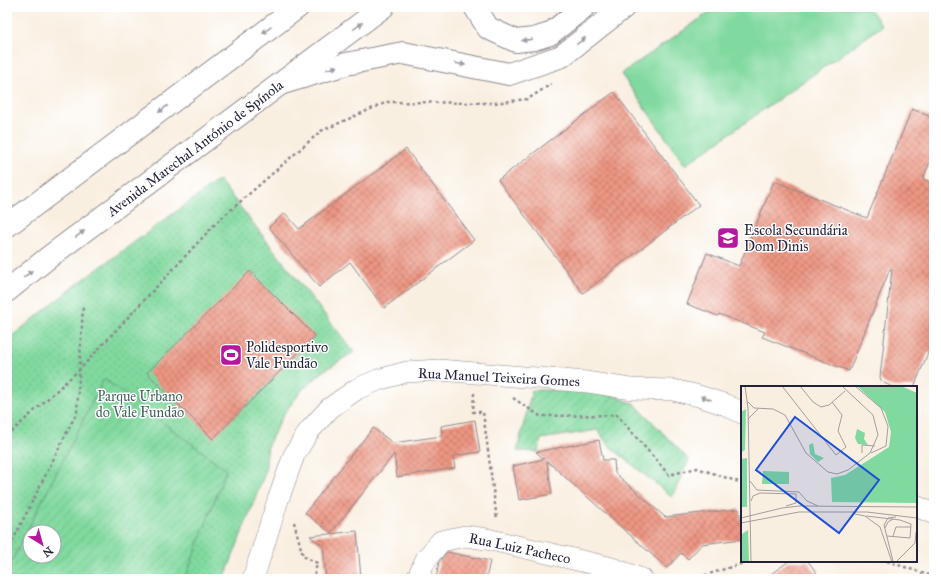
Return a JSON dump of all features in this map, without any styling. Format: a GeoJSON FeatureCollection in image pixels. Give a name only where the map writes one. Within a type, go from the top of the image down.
{"type":"FeatureCollection","features":[{"type":"Feature","properties":{"kind":"main road"},"geometry":{"type":"LineString","coordinates":[[7,226],[298,7]]}},
{"type":"Feature","properties":{"kind":"main road","name":"Avenida Marechal António de Spínola"},"geometry":{"type":"LineString","coordinates":[[7,291],[55,253],[383,7]]}},
{"type":"Feature","properties":{"kind":"main road"},"geometry":{"type":"LineString","coordinates":[[476,7],[488,28],[516,41],[550,34],[584,7]]}},
{"type":"Feature","properties":{"kind":"main road"},"geometry":{"type":"LineString","coordinates":[[281,83],[346,64],[403,53],[509,74],[562,56],[624,7]]}},
{"type":"Feature","properties":{"kind":"main road"},"geometry":{"type":"LineString","coordinates":[[7,207],[94,160]]}},
{"type":"Feature","properties":{"kind":"street","name":"Rua Manuel Teixeira Gomes"},"geometry":{"type":"LineString","coordinates":[[253,579],[294,455],[309,431],[330,408],[357,389],[378,380],[406,372],[439,370],[587,382],[631,389],[673,390],[699,396],[726,405],[741,412]]}},
{"type":"Feature","properties":{"kind":"street"},"geometry":{"type":"LineString","coordinates":[[917,506],[934,514]]}},
{"type":"Feature","properties":{"kind":"street","name":"Rua Luiz Pacheco"},"geometry":{"type":"LineString","coordinates":[[417,579],[426,559],[441,541],[465,536],[499,542],[612,568],[642,579]]}},
{"type":"Feature","properties":{"kind":"path"},"geometry":{"type":"LineString","coordinates":[[7,436],[80,369],[217,222],[321,131],[387,102],[494,103],[528,99],[555,82]]}},
{"type":"Feature","properties":{"kind":"path"},"geometry":{"type":"LineString","coordinates":[[7,552],[76,412],[83,306]]}},
{"type":"Feature","properties":{"kind":"path"},"geometry":{"type":"LineString","coordinates":[[475,372],[473,412],[483,412],[499,542]]}},
{"type":"Feature","properties":{"kind":"path"},"geometry":{"type":"LineString","coordinates":[[508,394],[540,416],[617,415],[669,476],[697,468],[741,483]]}},
{"type":"Feature","properties":{"kind":"path"},"geometry":{"type":"LineString","coordinates":[[303,556],[317,563],[314,579]]}},
{"type":"Feature","properties":{"kind":"path"},"geometry":{"type":"LineString","coordinates":[[693,579],[747,562]]}},
{"type":"Feature","properties":{"kind":"path"},"geometry":{"type":"LineString","coordinates":[[890,562],[934,577]]}},
{"type":"Feature","properties":{"kind":"green space"},"geometry":{"type":"Polygon","coordinates":[[[717,7],[869,7],[882,26],[685,165],[621,74],[717,7]]]}},
{"type":"Feature","properties":{"kind":"green space","name":"Parque Urbano do Vale Fundão"},"geometry":{"type":"Polygon","coordinates":[[[219,180],[354,352],[325,370],[302,390],[283,415],[268,445],[265,473],[224,579],[7,579],[7,340],[76,285],[219,180]]]}},
{"type":"Feature","properties":{"kind":"green space"},"geometry":{"type":"Polygon","coordinates":[[[104,379],[226,470],[185,579],[7,579],[7,570],[22,540],[22,564],[62,564],[62,524],[30,524],[104,379]]]}},
{"type":"Feature","properties":{"kind":"green space"},"geometry":{"type":"Polygon","coordinates":[[[532,390],[602,391],[635,404],[689,460],[672,497],[608,445],[598,430],[541,439],[538,452],[517,451],[532,390]]]}},
{"type":"Feature","properties":{"kind":"building"},"geometry":{"type":"Polygon","coordinates":[[[614,92],[699,205],[583,293],[498,180],[614,92]]]}},
{"type":"Feature","properties":{"kind":"building"},"geometry":{"type":"Polygon","coordinates":[[[912,109],[934,118],[934,152],[923,179],[934,183],[934,352],[928,353],[914,386],[891,386],[884,383],[880,377],[892,269],[890,269],[849,371],[762,337],[765,332],[719,314],[718,316],[687,304],[707,253],[739,266],[774,181],[867,218],[912,109]]]}},
{"type":"Feature","properties":{"kind":"building"},"geometry":{"type":"Polygon","coordinates":[[[406,149],[474,240],[384,308],[350,262],[319,287],[269,227],[285,213],[299,229],[406,149]]]}},
{"type":"Feature","properties":{"kind":"building","name":"Polidesportivo Vale Fundão"},"geometry":{"type":"Polygon","coordinates":[[[250,271],[315,336],[213,439],[147,373],[250,271]]]}},
{"type":"Feature","properties":{"kind":"building"},"geometry":{"type":"Polygon","coordinates":[[[475,420],[480,452],[453,456],[455,468],[397,477],[394,454],[331,533],[305,513],[373,428],[393,443],[442,436],[441,426],[475,420]]]}},
{"type":"Feature","properties":{"kind":"building"},"geometry":{"type":"Polygon","coordinates":[[[599,440],[603,460],[614,460],[615,473],[665,517],[739,509],[741,521],[741,539],[702,544],[688,559],[681,553],[667,568],[547,461],[552,494],[519,500],[513,466],[544,459],[536,452],[599,440]]]}},
{"type":"Feature","properties":{"kind":"building"},"geometry":{"type":"Polygon","coordinates":[[[357,531],[361,579],[326,579],[323,546],[310,536],[357,531]]]}},
{"type":"Feature","properties":{"kind":"building"},"geometry":{"type":"Polygon","coordinates":[[[447,552],[490,561],[486,579],[436,579],[439,562],[447,552]]]}},
{"type":"Feature","properties":{"kind":"building"},"geometry":{"type":"Polygon","coordinates":[[[788,562],[809,562],[821,579],[764,579],[788,562]]]}},
{"type":"Feature","properties":{"kind":"place","name":"Escola Secundária Dom Dinis"},"geometry":{"type":"Point","coordinates":[728,238]}},
{"type":"Feature","properties":{"kind":"place","name":"Polidesportivo Vale Fundão"},"geometry":{"type":"Point","coordinates":[231,355]}}]}
